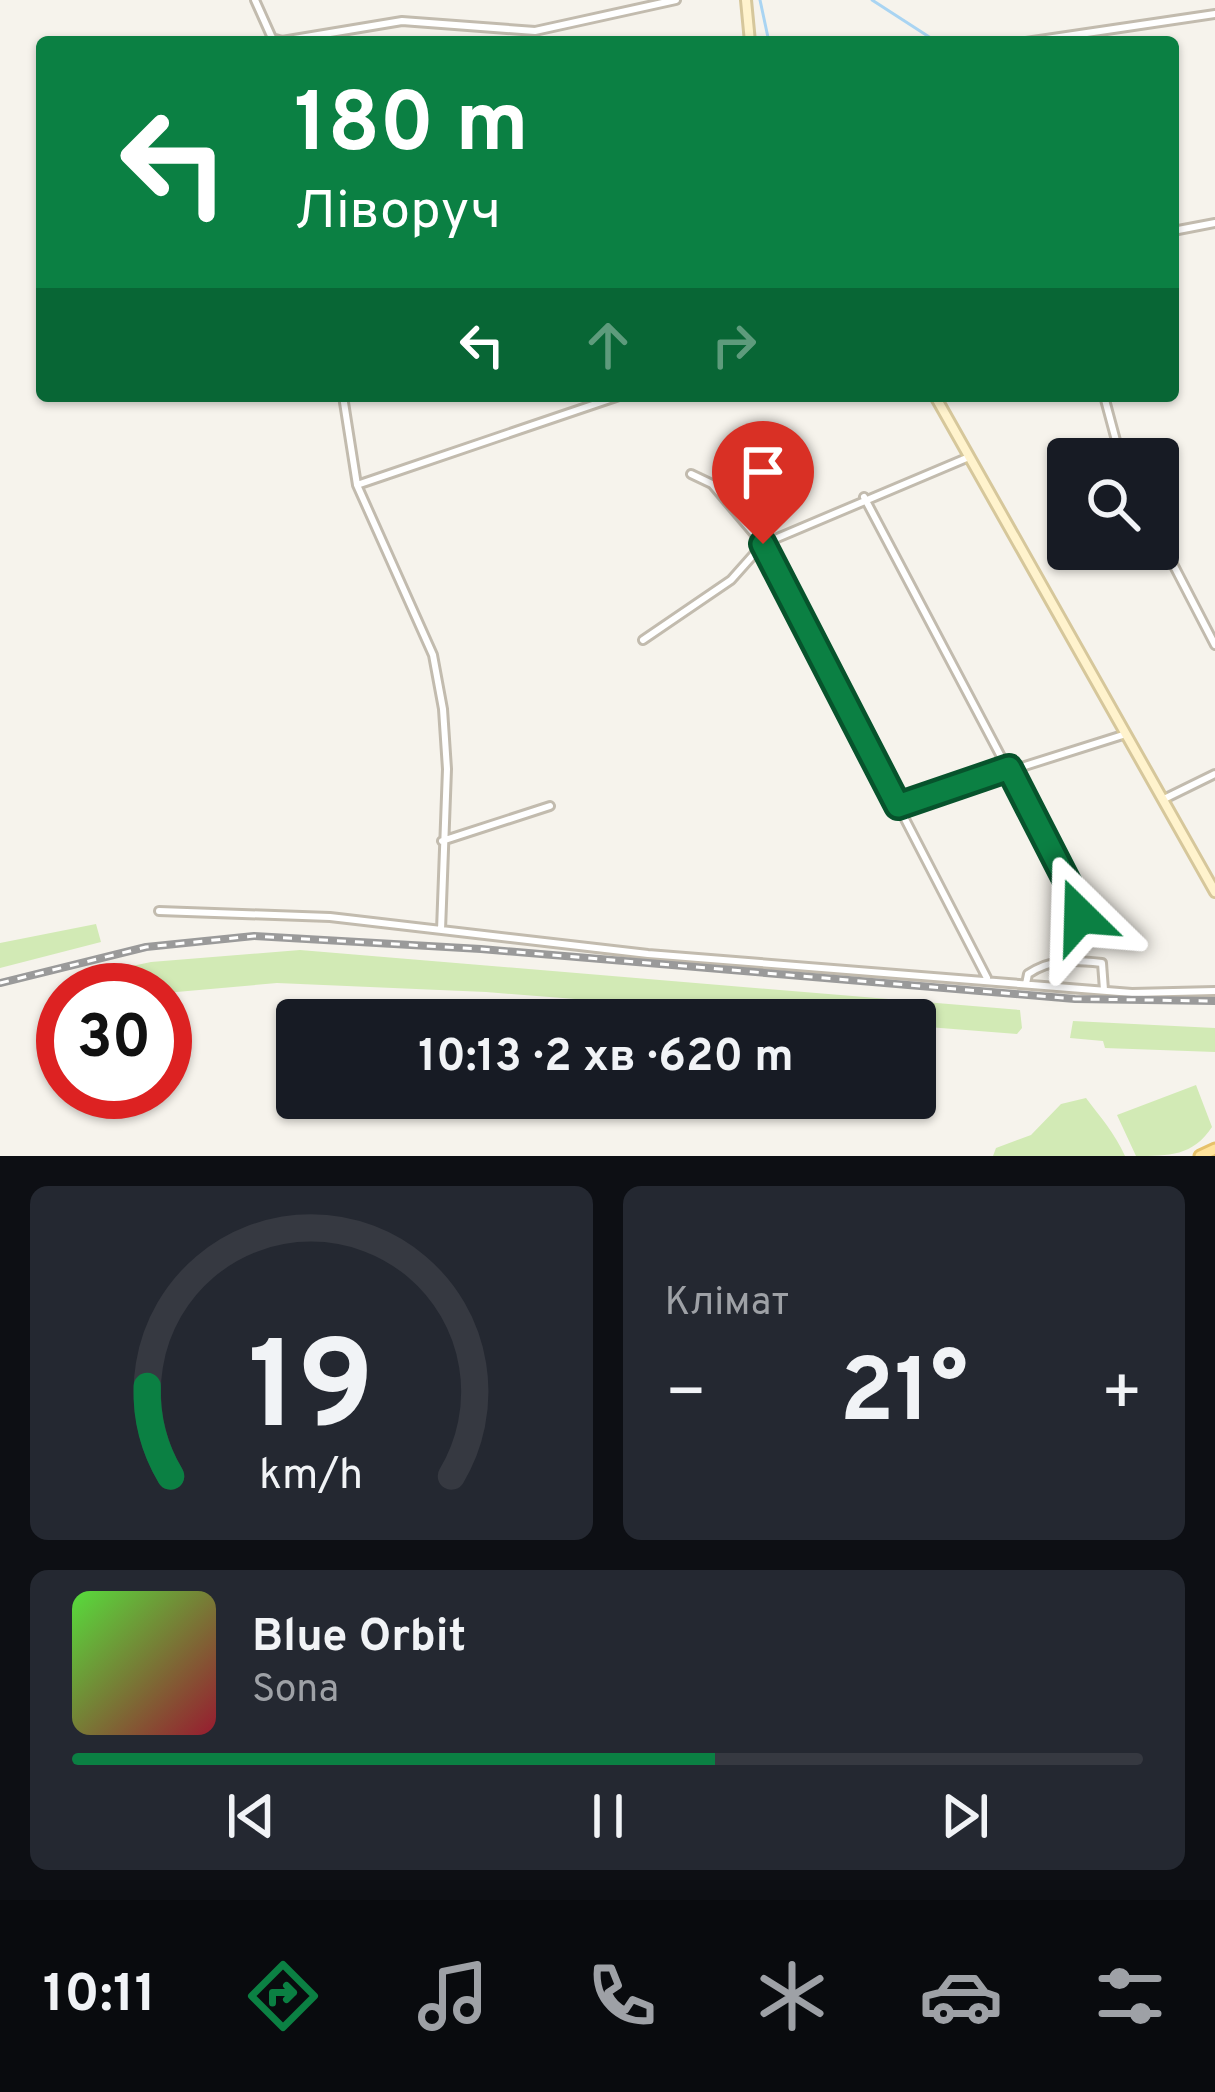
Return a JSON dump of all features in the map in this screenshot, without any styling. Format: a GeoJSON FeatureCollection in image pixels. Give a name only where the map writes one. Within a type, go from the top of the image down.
{"type":"FeatureCollection","features":[{"type":"Feature","properties":{"kind":"main road"},"geometry":{"type":"LineString","coordinates":[[1200,1156],[1215,1149]]}},
{"type":"Feature","properties":{"kind":"street"},"geometry":{"type":"LineString","coordinates":[[255,0],[271,36]]}},
{"type":"Feature","properties":{"kind":"street"},"geometry":{"type":"LineString","coordinates":[[311,36],[402,20],[535,31],[676,0]]}},
{"type":"Feature","properties":{"kind":"street"},"geometry":{"type":"LineString","coordinates":[[746,0],[749,36]]}},
{"type":"Feature","properties":{"kind":"street"},"geometry":{"type":"LineString","coordinates":[[1066,36],[1215,14]]}},
{"type":"Feature","properties":{"kind":"street"},"geometry":{"type":"LineString","coordinates":[[1179,230],[1215,224]]}},
{"type":"Feature","properties":{"kind":"street"},"geometry":{"type":"LineString","coordinates":[[344,402],[357,485],[433,656],[447,769],[442,930]]}},
{"type":"Feature","properties":{"kind":"street"},"geometry":{"type":"LineString","coordinates":[[357,485],[601,402]]}},
{"type":"Feature","properties":{"kind":"street"},"geometry":{"type":"LineString","coordinates":[[938,402],[1215,892]]}},
{"type":"Feature","properties":{"kind":"street"},"geometry":{"type":"LineString","coordinates":[[1106,402],[1115,438]]}},
{"type":"Feature","properties":{"kind":"street"},"geometry":{"type":"LineString","coordinates":[[643,640],[731,580],[763,544],[864,497],[970,457]]}},
{"type":"Feature","properties":{"kind":"street"},"geometry":{"type":"LineString","coordinates":[[691,474],[712,484],[763,544],[987,979]]}},
{"type":"Feature","properties":{"kind":"street"},"geometry":{"type":"LineString","coordinates":[[864,497],[1009,768],[1073,893],[1080,916]]}},
{"type":"Feature","properties":{"kind":"street"},"geometry":{"type":"LineString","coordinates":[[1177,570],[1215,645]]}},
{"type":"Feature","properties":{"kind":"street"},"geometry":{"type":"LineString","coordinates":[[898,806],[1126,734]]}},
{"type":"Feature","properties":{"kind":"street"},"geometry":{"type":"LineString","coordinates":[[1164,799],[1215,774]]}},
{"type":"Feature","properties":{"kind":"street"},"geometry":{"type":"LineString","coordinates":[[442,841],[550,806]]}},
{"type":"Feature","properties":{"kind":"street"},"geometry":{"type":"LineString","coordinates":[[159,910],[330,917],[648,954],[1104,990],[1215,991]]}},
{"type":"Feature","properties":{"kind":"street"},"geometry":{"type":"LineString","coordinates":[[1027,984],[1028,974],[1066,958],[1102,963],[1104,990]]}},
{"type":"Feature","properties":{"kind":"green space"},"geometry":{"type":"Polygon","coordinates":[[[96,924],[101,942],[0,968],[0,943],[96,924]]]}},
{"type":"Feature","properties":{"kind":"green space"},"geometry":{"type":"Polygon","coordinates":[[[300,950],[888,999],[575,999],[277,983],[192,991],[192,963],[146,963],[300,950]]]}},
{"type":"Feature","properties":{"kind":"green space"},"geometry":{"type":"Polygon","coordinates":[[[936,1003],[1020,1010],[1022,1028],[1017,1034],[936,1028],[936,1003]]]}},
{"type":"Feature","properties":{"kind":"green space"},"geometry":{"type":"Polygon","coordinates":[[[1073,1021],[1215,1028],[1215,1052],[1105,1048],[1103,1041],[1070,1038],[1073,1021]]]}},
{"type":"Feature","properties":{"kind":"green space"},"geometry":{"type":"Polygon","coordinates":[[[1196,1085],[1212,1127],[1205,1137],[1179,1152],[1136,1156],[1117,1115],[1196,1085]]]}},
{"type":"Feature","properties":{"kind":"green space"},"geometry":{"type":"Polygon","coordinates":[[[1086,1098],[1125,1156],[993,1156],[996,1148],[1031,1135],[1061,1104],[1086,1098]]]}},
{"type":"Feature","properties":{"kind":"waterway"},"geometry":{"type":"LineString","coordinates":[[760,0],[768,36]]}},
{"type":"Feature","properties":{"kind":"waterway"},"geometry":{"type":"LineString","coordinates":[[872,0],[928,36]]}},
{"type":"Feature","properties":{"kind":"railway"},"geometry":{"type":"LineString","coordinates":[[0,983],[146,947],[254,936],[481,949],[1075,999],[1215,1001]]}},
{"type":"Feature","properties":{"kind":"route"},"geometry":{"type":"LineString","coordinates":[[763,544],[898,806],[1009,768],[1073,893],[1080,916]]}}]}
